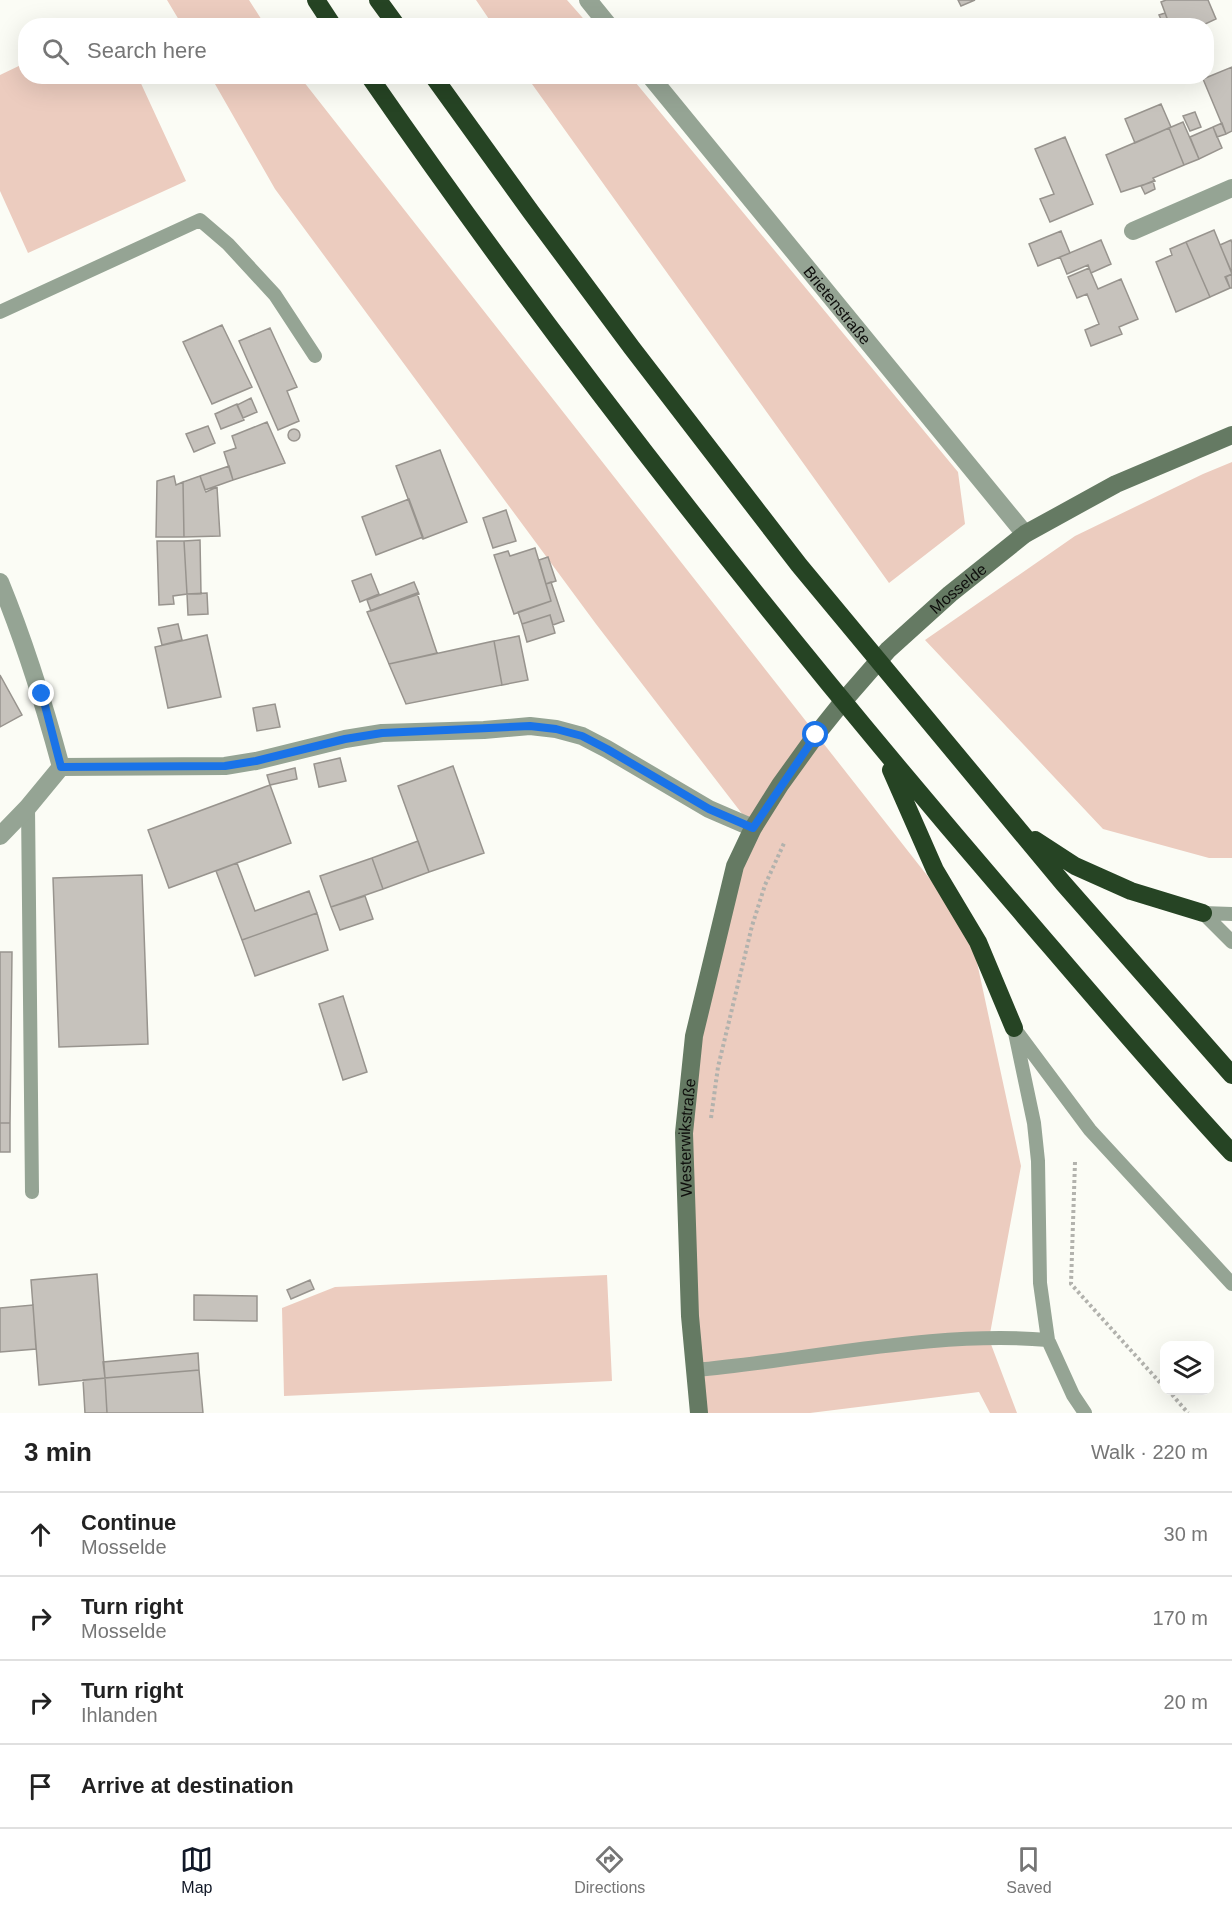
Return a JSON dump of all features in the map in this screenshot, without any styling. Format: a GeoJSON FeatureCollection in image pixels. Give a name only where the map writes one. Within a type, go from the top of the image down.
{"type":"FeatureCollection","features":[{"type":"Feature","properties":{"kind":"highway"},"geometry":{"type":"LineString","coordinates":[[316,0],[328,18]]}},
{"type":"Feature","properties":{"kind":"highway"},"geometry":{"type":"LineString","coordinates":[[378,0],[391,18]]}},
{"type":"Feature","properties":{"kind":"highway"},"geometry":{"type":"LineString","coordinates":[[374,84],[419,149],[586,376],[783,629],[883,752],[1169,1084],[1232,1153]]}},
{"type":"Feature","properties":{"kind":"highway"},"geometry":{"type":"LineString","coordinates":[[439,84],[598,303],[792,555],[1063,883],[1232,1075]]}},
{"type":"Feature","properties":{"kind":"highway"},"geometry":{"type":"LineString","coordinates":[[883,752],[935,870],[978,942],[1014,1028]]}},
{"type":"Feature","properties":{"kind":"highway"},"geometry":{"type":"LineString","coordinates":[[1017,828],[1075,866],[1131,891],[1203,912]]}},
{"type":"Feature","properties":{"kind":"street"},"geometry":{"type":"LineString","coordinates":[[588,0],[603,18]]}},
{"type":"Feature","properties":{"kind":"street","name":"Brietenstraße"},"geometry":{"type":"LineString","coordinates":[[657,84],[1025,534]]}},
{"type":"Feature","properties":{"kind":"street"},"geometry":{"type":"LineString","coordinates":[[1133,231],[1232,188]]}},
{"type":"Feature","properties":{"kind":"street","name":"Mosselde"},"geometry":{"type":"LineString","coordinates":[[735,866],[753,828],[816,735],[888,650],[950,594],[1025,534],[1116,484],[1232,435]]}},
{"type":"Feature","properties":{"kind":"street"},"geometry":{"type":"LineString","coordinates":[[0,582],[23,638],[42,694],[61,767]]}},
{"type":"Feature","properties":{"kind":"street"},"geometry":{"type":"LineString","coordinates":[[61,767],[225,766],[382,733],[530,726],[556,729],[582,736],[709,809],[753,828]]}},
{"type":"Feature","properties":{"kind":"street"},"geometry":{"type":"LineString","coordinates":[[0,836],[61,767]]}},
{"type":"Feature","properties":{"kind":"street","name":"Westerwikstraße"},"geometry":{"type":"LineString","coordinates":[[699,1413],[687,1252],[684,1133],[694,1036],[735,866]]}},
{"type":"Feature","properties":{"kind":"lane"},"geometry":{"type":"LineString","coordinates":[[0,312],[200,220],[228,244],[275,295],[315,356]]}},
{"type":"Feature","properties":{"kind":"lane"},"geometry":{"type":"LineString","coordinates":[[28,807],[32,1192]]}},
{"type":"Feature","properties":{"kind":"lane"},"geometry":{"type":"LineString","coordinates":[[1203,912],[1232,914]]}},
{"type":"Feature","properties":{"kind":"lane"},"geometry":{"type":"LineString","coordinates":[[1203,912],[1232,942]]}},
{"type":"Feature","properties":{"kind":"lane"},"geometry":{"type":"LineString","coordinates":[[1014,1028],[1090,1130],[1232,1284]]}},
{"type":"Feature","properties":{"kind":"lane"},"geometry":{"type":"LineString","coordinates":[[1014,1028],[1035,1133],[1038,1161],[1040,1283],[1048,1340],[1073,1395],[1085,1413]]}},
{"type":"Feature","properties":{"kind":"lane"},"geometry":{"type":"LineString","coordinates":[[695,1370],[931,1342],[1012,1337],[1048,1340]]}},
{"type":"Feature","properties":{"kind":"path"},"geometry":{"type":"LineString","coordinates":[[711,1119],[718,1067],[752,926],[765,885],[784,841]]}},
{"type":"Feature","properties":{"kind":"path"},"geometry":{"type":"LineString","coordinates":[[1075,1162],[1071,1284],[1160,1383]]}},
{"type":"Feature","properties":{"kind":"path"},"geometry":{"type":"LineString","coordinates":[[1172,1395],[1188,1413]]}},
{"type":"Feature","properties":{"kind":"shaded area"},"geometry":{"type":"Polygon","coordinates":[[[167,0],[249,0],[261,18],[178,18],[167,0]]]}},
{"type":"Feature","properties":{"kind":"shaded area"},"geometry":{"type":"Polygon","coordinates":[[[476,0],[567,0],[583,18],[488,18],[476,0]]]}},
{"type":"Feature","properties":{"kind":"shaded area"},"geometry":{"type":"Polygon","coordinates":[[[18,66],[18,84],[141,84],[186,181],[28,253],[0,191],[0,75],[18,66]]]}},
{"type":"Feature","properties":{"kind":"shaded area"},"geometry":{"type":"Polygon","coordinates":[[[215,84],[305,84],[970,930],[1021,1166],[989,1339],[1017,1413],[990,1413],[979,1392],[810,1413],[699,1413],[690,1316],[694,1036],[753,828],[596,624],[275,189],[215,84]]]}},
{"type":"Feature","properties":{"kind":"shaded area"},"geometry":{"type":"Polygon","coordinates":[[[532,84],[637,84],[958,472],[965,524],[889,583],[532,84]]]}},
{"type":"Feature","properties":{"kind":"shaded area"},"geometry":{"type":"Polygon","coordinates":[[[1232,462],[1232,858],[1209,858],[1103,829],[925,640],[1075,536],[1232,462]]]}},
{"type":"Feature","properties":{"kind":"shaded area"},"geometry":{"type":"Polygon","coordinates":[[[607,1275],[612,1381],[284,1396],[282,1308],[335,1287],[607,1275]]]}},
{"type":"Feature","properties":{"kind":"building"},"geometry":{"type":"Polygon","coordinates":[[[958,0],[975,0],[961,6],[958,0]]]}},
{"type":"Feature","properties":{"kind":"building"},"geometry":{"type":"Polygon","coordinates":[[[1208,0],[1216,19],[1167,18],[1161,2],[1208,0]]]}},
{"type":"Feature","properties":{"kind":"building"},"geometry":{"type":"Polygon","coordinates":[[[1165,13],[1167,18],[1160,18],[1159,15],[1165,13]]]}},
{"type":"Feature","properties":{"kind":"building"},"geometry":{"type":"Polygon","coordinates":[[[1232,67],[1232,131],[1226,134],[1205,84],[1214,84],[1214,74],[1232,67]]]}},
{"type":"Feature","properties":{"kind":"building"},"geometry":{"type":"Polygon","coordinates":[[[1161,104],[1171,127],[1135,143],[1125,119],[1161,104]]]}},
{"type":"Feature","properties":{"kind":"building"},"geometry":{"type":"Polygon","coordinates":[[[1195,112],[1201,127],[1190,131],[1183,116],[1195,112]]]}},
{"type":"Feature","properties":{"kind":"building"},"geometry":{"type":"Polygon","coordinates":[[[1183,122],[1199,159],[1184,165],[1169,128],[1183,122]]]}},
{"type":"Feature","properties":{"kind":"building"},"geometry":{"type":"Polygon","coordinates":[[[1222,123],[1226,134],[1217,137],[1213,127],[1222,123]]]}},
{"type":"Feature","properties":{"kind":"building"},"geometry":{"type":"Polygon","coordinates":[[[1213,127],[1222,148],[1199,159],[1190,137],[1213,127]]]}},
{"type":"Feature","properties":{"kind":"building"},"geometry":{"type":"Polygon","coordinates":[[[1169,128],[1184,165],[1153,178],[1155,181],[1121,192],[1106,155],[1169,128]]]}},
{"type":"Feature","properties":{"kind":"building"},"geometry":{"type":"Polygon","coordinates":[[[1065,137],[1093,204],[1050,222],[1040,199],[1054,194],[1035,149],[1065,137]]]}},
{"type":"Feature","properties":{"kind":"building"},"geometry":{"type":"Polygon","coordinates":[[[1153,181],[1155,189],[1145,194],[1141,186],[1153,181]]]}},
{"type":"Feature","properties":{"kind":"building"},"geometry":{"type":"Polygon","coordinates":[[[1214,230],[1232,274],[1225,277],[1230,288],[1210,297],[1186,242],[1214,230]]]}},
{"type":"Feature","properties":{"kind":"building"},"geometry":{"type":"Polygon","coordinates":[[[1061,231],[1070,253],[1038,266],[1029,244],[1061,231]]]}},
{"type":"Feature","properties":{"kind":"building"},"geometry":{"type":"Polygon","coordinates":[[[1101,240],[1111,264],[1091,273],[1088,265],[1067,274],[1060,257],[1101,240]]]}},
{"type":"Feature","properties":{"kind":"building"},"geometry":{"type":"Polygon","coordinates":[[[1231,240],[1232,243],[1232,273],[1220,245],[1231,240]]]}},
{"type":"Feature","properties":{"kind":"building"},"geometry":{"type":"Polygon","coordinates":[[[1186,242],[1210,297],[1176,312],[1156,262],[1172,255],[1170,249],[1186,242]]]}},
{"type":"Feature","properties":{"kind":"building"},"geometry":{"type":"Polygon","coordinates":[[[1089,268],[1098,289],[1121,279],[1138,319],[1119,327],[1122,334],[1091,346],[1085,330],[1099,324],[1087,294],[1077,298],[1068,277],[1089,268]]]}},
{"type":"Feature","properties":{"kind":"building"},"geometry":{"type":"Polygon","coordinates":[[[1232,274],[1232,288],[1230,288],[1226,277],[1232,274]]]}},
{"type":"Feature","properties":{"kind":"building"},"geometry":{"type":"Polygon","coordinates":[[[222,325],[252,387],[212,404],[183,342],[222,325]]]}},
{"type":"Feature","properties":{"kind":"building"},"geometry":{"type":"Polygon","coordinates":[[[270,328],[297,387],[287,391],[299,421],[278,430],[239,341],[270,328]]]}},
{"type":"Feature","properties":{"kind":"building"},"geometry":{"type":"Polygon","coordinates":[[[251,398],[257,412],[243,418],[237,405],[251,398]]]}},
{"type":"Feature","properties":{"kind":"building"},"geometry":{"type":"Polygon","coordinates":[[[237,404],[244,420],[221,429],[215,414],[237,404]]]}},
{"type":"Feature","properties":{"kind":"building"},"geometry":{"type":"Polygon","coordinates":[[[267,422],[285,463],[233,480],[224,452],[236,448],[232,436],[267,422]]]}},
{"type":"Feature","properties":{"kind":"building"},"geometry":{"type":"Polygon","coordinates":[[[208,426],[215,443],[194,452],[186,434],[208,426]]]}},
{"type":"Feature","properties":{"kind":"building"},"geometry":{"type":"Polygon","coordinates":[[[296,429],[300,435],[296,441],[292,441],[288,433],[296,429]]]}},
{"type":"Feature","properties":{"kind":"building"},"geometry":{"type":"Polygon","coordinates":[[[440,450],[467,522],[423,539],[396,466],[440,450]]]}},
{"type":"Feature","properties":{"kind":"building"},"geometry":{"type":"Polygon","coordinates":[[[229,466],[233,480],[205,490],[200,476],[229,466]]]}},
{"type":"Feature","properties":{"kind":"building"},"geometry":{"type":"Polygon","coordinates":[[[174,476],[176,485],[183,482],[184,537],[156,537],[157,481],[174,476]]]}},
{"type":"Feature","properties":{"kind":"building"},"geometry":{"type":"Polygon","coordinates":[[[200,476],[206,492],[217,487],[220,536],[184,537],[183,482],[200,476]]]}},
{"type":"Feature","properties":{"kind":"building"},"geometry":{"type":"Polygon","coordinates":[[[409,499],[423,537],[376,555],[362,517],[409,499]]]}},
{"type":"Feature","properties":{"kind":"building"},"geometry":{"type":"Polygon","coordinates":[[[506,510],[516,541],[493,548],[483,518],[506,510]]]}},
{"type":"Feature","properties":{"kind":"building"},"geometry":{"type":"Polygon","coordinates":[[[200,540],[201,594],[187,594],[184,541],[200,540]]]}},
{"type":"Feature","properties":{"kind":"building"},"geometry":{"type":"Polygon","coordinates":[[[157,541],[184,541],[187,594],[173,596],[174,604],[159,605],[157,541]]]}},
{"type":"Feature","properties":{"kind":"building"},"geometry":{"type":"Polygon","coordinates":[[[535,548],[551,601],[514,614],[494,555],[508,551],[510,556],[535,548]]]}},
{"type":"Feature","properties":{"kind":"building"},"geometry":{"type":"Polygon","coordinates":[[[548,557],[556,581],[546,584],[539,560],[548,557]]]}},
{"type":"Feature","properties":{"kind":"building"},"geometry":{"type":"Polygon","coordinates":[[[371,574],[379,594],[360,602],[352,581],[371,574]]]}},
{"type":"Feature","properties":{"kind":"building"},"geometry":{"type":"Polygon","coordinates":[[[414,582],[419,594],[371,611],[367,600],[414,582]]]}},
{"type":"Feature","properties":{"kind":"building"},"geometry":{"type":"Polygon","coordinates":[[[551,582],[564,621],[553,625],[550,615],[522,624],[518,612],[551,601],[546,584],[551,582]]]}},
{"type":"Feature","properties":{"kind":"building"},"geometry":{"type":"Polygon","coordinates":[[[207,593],[208,614],[188,615],[187,594],[207,593]]]}},
{"type":"Feature","properties":{"kind":"building"},"geometry":{"type":"Polygon","coordinates":[[[417,593],[437,653],[389,664],[367,612],[417,593]]]}},
{"type":"Feature","properties":{"kind":"building"},"geometry":{"type":"Polygon","coordinates":[[[550,615],[555,633],[527,642],[522,624],[550,615]]]}},
{"type":"Feature","properties":{"kind":"building"},"geometry":{"type":"Polygon","coordinates":[[[178,624],[182,640],[162,645],[158,628],[178,624]]]}},
{"type":"Feature","properties":{"kind":"building"},"geometry":{"type":"Polygon","coordinates":[[[207,635],[221,697],[168,708],[155,647],[207,635]]]}},
{"type":"Feature","properties":{"kind":"building"},"geometry":{"type":"Polygon","coordinates":[[[519,636],[528,680],[502,685],[494,641],[519,636]]]}},
{"type":"Feature","properties":{"kind":"building"},"geometry":{"type":"Polygon","coordinates":[[[494,641],[502,685],[406,704],[389,664],[494,641]]]}},
{"type":"Feature","properties":{"kind":"building"},"geometry":{"type":"Polygon","coordinates":[[[0,675],[22,715],[0,727],[0,675]]]}},
{"type":"Feature","properties":{"kind":"building"},"geometry":{"type":"Polygon","coordinates":[[[275,704],[280,727],[257,731],[253,708],[275,704]]]}},
{"type":"Feature","properties":{"kind":"building"},"geometry":{"type":"Polygon","coordinates":[[[340,758],[346,781],[319,787],[314,764],[340,758]]]}},
{"type":"Feature","properties":{"kind":"building"},"geometry":{"type":"Polygon","coordinates":[[[453,766],[484,853],[429,872],[398,786],[453,766]]]}},
{"type":"Feature","properties":{"kind":"building"},"geometry":{"type":"Polygon","coordinates":[[[295,768],[297,779],[270,785],[267,775],[295,768]]]}},
{"type":"Feature","properties":{"kind":"building"},"geometry":{"type":"Polygon","coordinates":[[[270,785],[291,843],[169,888],[148,830],[270,785]]]}},
{"type":"Feature","properties":{"kind":"building"},"geometry":{"type":"Polygon","coordinates":[[[418,841],[429,872],[383,889],[372,858],[418,841]]]}},
{"type":"Feature","properties":{"kind":"building"},"geometry":{"type":"Polygon","coordinates":[[[372,858],[383,889],[331,907],[320,876],[372,858]]]}},
{"type":"Feature","properties":{"kind":"building"},"geometry":{"type":"Polygon","coordinates":[[[237,863],[255,911],[309,891],[317,913],[242,940],[216,871],[237,863]]]}},
{"type":"Feature","properties":{"kind":"building"},"geometry":{"type":"Polygon","coordinates":[[[142,875],[148,1044],[59,1047],[53,878],[142,875]]]}},
{"type":"Feature","properties":{"kind":"building"},"geometry":{"type":"Polygon","coordinates":[[[365,896],[373,919],[340,930],[331,907],[365,896]]]}},
{"type":"Feature","properties":{"kind":"building"},"geometry":{"type":"Polygon","coordinates":[[[317,913],[328,950],[255,976],[242,940],[317,913]]]}},
{"type":"Feature","properties":{"kind":"building"},"geometry":{"type":"Polygon","coordinates":[[[0,952],[12,952],[10,1123],[0,1123],[0,952]]]}},
{"type":"Feature","properties":{"kind":"building"},"geometry":{"type":"Polygon","coordinates":[[[343,996],[367,1072],[343,1080],[319,1004],[343,996]]]}},
{"type":"Feature","properties":{"kind":"building"},"geometry":{"type":"Polygon","coordinates":[[[0,1123],[10,1123],[10,1152],[0,1152],[0,1123]]]}},
{"type":"Feature","properties":{"kind":"building"},"geometry":{"type":"Polygon","coordinates":[[[97,1274],[105,1378],[39,1385],[31,1280],[97,1274]]]}},
{"type":"Feature","properties":{"kind":"building"},"geometry":{"type":"Polygon","coordinates":[[[310,1280],[314,1289],[291,1299],[287,1290],[310,1280]]]}},
{"type":"Feature","properties":{"kind":"building"},"geometry":{"type":"Polygon","coordinates":[[[194,1295],[257,1296],[257,1321],[194,1320],[194,1295]]]}},
{"type":"Feature","properties":{"kind":"building"},"geometry":{"type":"Polygon","coordinates":[[[33,1305],[36,1349],[0,1352],[0,1308],[33,1305]]]}},
{"type":"Feature","properties":{"kind":"building"},"geometry":{"type":"Polygon","coordinates":[[[198,1353],[199,1370],[105,1378],[103,1362],[198,1353]]]}},
{"type":"Feature","properties":{"kind":"building"},"geometry":{"type":"Polygon","coordinates":[[[199,1370],[203,1413],[107,1413],[105,1378],[199,1370]]]}},
{"type":"Feature","properties":{"kind":"building"},"geometry":{"type":"Polygon","coordinates":[[[105,1378],[107,1413],[85,1413],[83,1380],[105,1378]]]}},
{"type":"Feature","properties":{"kind":"route"},"geometry":{"type":"LineString","coordinates":[[42,694],[61,767],[225,766],[382,733],[484,730],[530,726],[556,729],[582,736],[709,809],[753,828],[816,735]]}}]}
